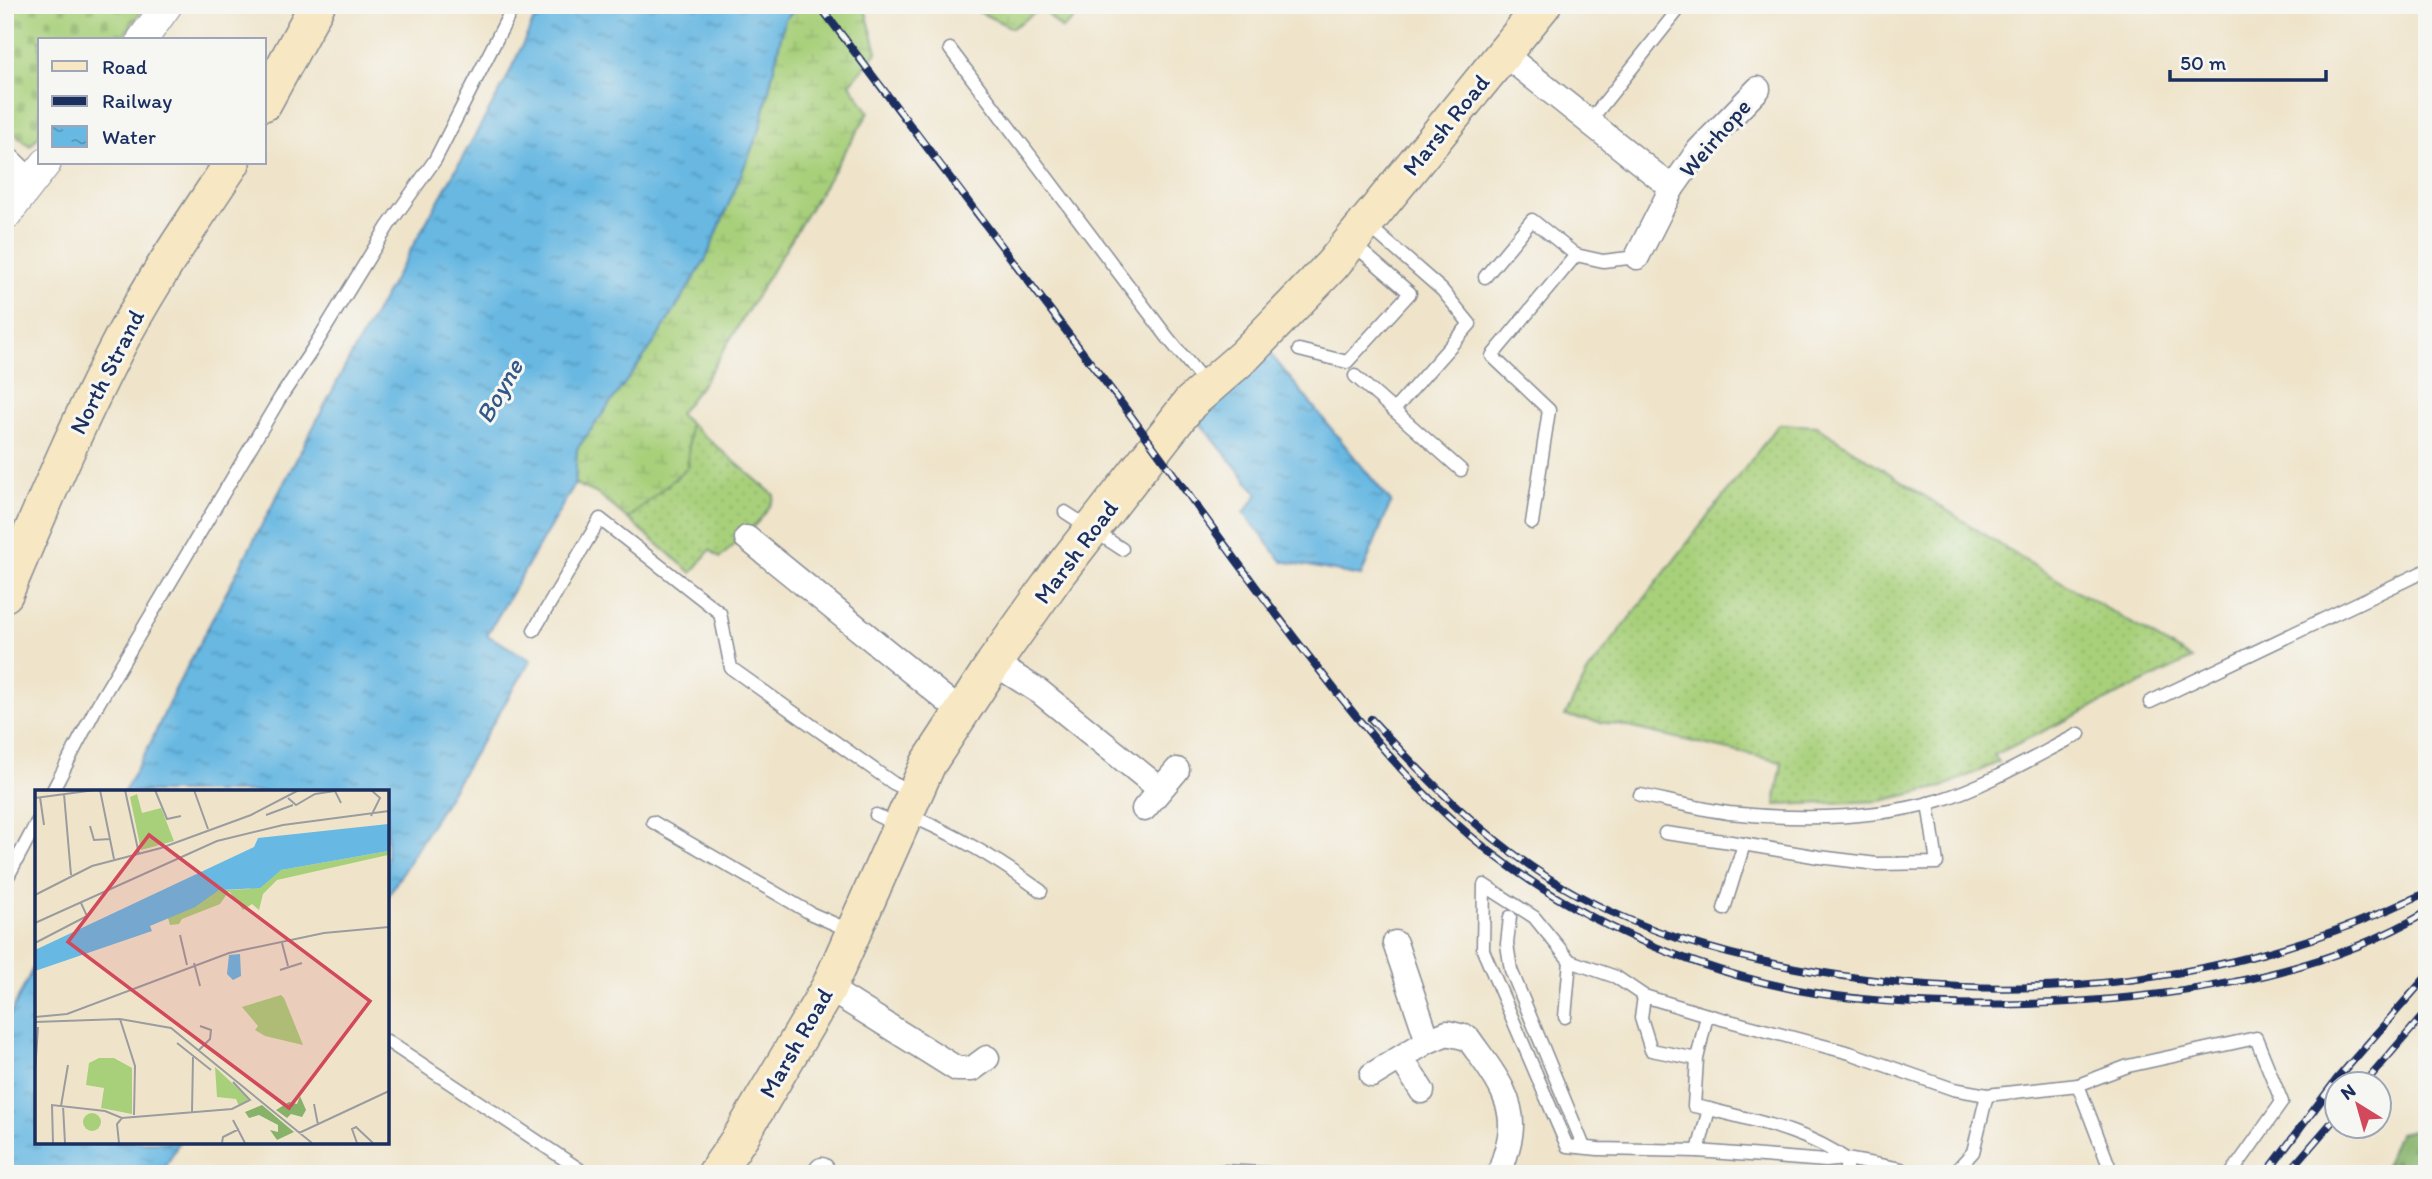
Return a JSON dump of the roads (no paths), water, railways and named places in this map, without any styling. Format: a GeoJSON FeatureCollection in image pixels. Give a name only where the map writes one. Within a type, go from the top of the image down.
{"type":"FeatureCollection","features":[{"type":"Feature","properties":{"kind":"main road"},"geometry":{"type":"LineString","coordinates":[[266,99],[317,5]]}},
{"type":"Feature","properties":{"kind":"main road","name":"Marsh Road"},"geometry":{"type":"LineString","coordinates":[[716,1171],[757,1109],[828,988],[853,932],[899,812],[994,663],[1079,521],[1190,402],[1261,338],[1332,265],[1543,5]]}},
{"type":"Feature","properties":{"kind":"main road","name":"North Strand"},"geometry":{"type":"LineString","coordinates":[[5,594],[60,465],[122,338],[178,241],[231,164]]}},
{"type":"Feature","properties":{"kind":"street"},"geometry":{"type":"LineString","coordinates":[[143,38],[167,5]]}},
{"type":"Feature","properties":{"kind":"street","name":"Weirhope"},"geometry":{"type":"LineString","coordinates":[[1504,54],[1672,188]]}},
{"type":"Feature","properties":{"kind":"street","name":"Weirhope"},"geometry":{"type":"LineString","coordinates":[[1637,257],[1672,188],[1699,150],[1758,89]]}},
{"type":"Feature","properties":{"kind":"street"},"geometry":{"type":"LineString","coordinates":[[5,157],[38,173],[5,216]]}},
{"type":"Feature","properties":{"kind":"street"},"geometry":{"type":"LineString","coordinates":[[747,538],[961,712]]}},
{"type":"Feature","properties":{"kind":"street"},"geometry":{"type":"LineString","coordinates":[[994,663],[1040,692],[1160,789]]}},
{"type":"Feature","properties":{"kind":"street"},"geometry":{"type":"LineString","coordinates":[[1144,809],[1177,770]]}},
{"type":"Feature","properties":{"kind":"street"},"geometry":{"type":"LineString","coordinates":[[1395,943],[1429,1041]]}},
{"type":"Feature","properties":{"kind":"street"},"geometry":{"type":"LineString","coordinates":[[828,988],[957,1069],[972,1069],[987,1058]]}},
{"type":"Feature","properties":{"kind":"street"},"geometry":{"type":"LineString","coordinates":[[1372,1075],[1447,1033],[1468,1038],[1503,1088],[1509,1108],[1511,1134],[1500,1174]]}},
{"type":"Feature","properties":{"kind":"street"},"geometry":{"type":"LineString","coordinates":[[1401,1058],[1422,1091]]}},
{"type":"Feature","properties":{"kind":"lane"},"geometry":{"type":"LineString","coordinates":[[53,790],[98,704],[279,398],[312,350],[388,226],[435,160],[514,5]]}},
{"type":"Feature","properties":{"kind":"lane"},"geometry":{"type":"LineString","coordinates":[[1589,122],[1682,5]]}},
{"type":"Feature","properties":{"kind":"lane"},"geometry":{"type":"LineString","coordinates":[[950,49],[1168,338],[1209,386]]}},
{"type":"Feature","properties":{"kind":"lane"},"geometry":{"type":"LineString","coordinates":[[1485,277],[1532,220],[1576,255],[1603,261],[1637,257]]}},
{"type":"Feature","properties":{"kind":"lane"},"geometry":{"type":"LineString","coordinates":[[1299,350],[1347,362],[1410,293],[1358,232]]}},
{"type":"Feature","properties":{"kind":"lane"},"geometry":{"type":"LineString","coordinates":[[1358,232],[1442,290],[1471,324],[1394,410]]}},
{"type":"Feature","properties":{"kind":"lane"},"geometry":{"type":"LineString","coordinates":[[1532,523],[1549,410],[1492,356],[1576,255]]}},
{"type":"Feature","properties":{"kind":"lane"},"geometry":{"type":"LineString","coordinates":[[1354,376],[1461,470]]}},
{"type":"Feature","properties":{"kind":"lane"},"geometry":{"type":"LineString","coordinates":[[534,630],[600,519],[720,613],[731,667],[893,783],[899,812],[950,833],[998,859],[1041,891]]}},
{"type":"Feature","properties":{"kind":"lane"},"geometry":{"type":"LineString","coordinates":[[1079,521],[1122,549]]}},
{"type":"Feature","properties":{"kind":"lane"},"geometry":{"type":"LineString","coordinates":[[2150,702],[2427,570]]}},
{"type":"Feature","properties":{"kind":"lane"},"geometry":{"type":"LineString","coordinates":[[1640,795],[1726,812],[1782,817],[1900,811],[1986,781],[2079,734]]}},
{"type":"Feature","properties":{"kind":"lane"},"geometry":{"type":"LineString","coordinates":[[1665,833],[1877,864],[1937,863],[1928,803]]}},
{"type":"Feature","properties":{"kind":"lane"},"geometry":{"type":"LineString","coordinates":[[653,822],[812,914],[853,932]]}},
{"type":"Feature","properties":{"kind":"lane"},"geometry":{"type":"LineString","coordinates":[[5,882],[35,825]]}},
{"type":"Feature","properties":{"kind":"lane"},"geometry":{"type":"LineString","coordinates":[[1724,909],[1744,844]]}},
{"type":"Feature","properties":{"kind":"lane"},"geometry":{"type":"LineString","coordinates":[[1904,1174],[1901,1169],[1846,1159],[1826,1161],[1567,1146],[1483,950],[1484,885],[1534,917],[1570,961],[1616,977],[1644,996],[1850,1053],[1953,1089],[1987,1095],[2078,1085],[2128,1066],[2256,1038],[2282,1102],[2231,1174]]}},
{"type":"Feature","properties":{"kind":"lane"},"geometry":{"type":"LineString","coordinates":[[1510,917],[1507,944],[1511,970],[1584,1147]]}},
{"type":"Feature","properties":{"kind":"lane"},"geometry":{"type":"LineString","coordinates":[[1565,1017],[1570,961]]}},
{"type":"Feature","properties":{"kind":"lane"},"geometry":{"type":"LineString","coordinates":[[1644,996],[1641,1018],[1651,1050],[1697,1059]]}},
{"type":"Feature","properties":{"kind":"lane"},"geometry":{"type":"LineString","coordinates":[[1707,1015],[1697,1059],[1694,1107],[1784,1129],[1832,1148],[1846,1159]]}},
{"type":"Feature","properties":{"kind":"lane"},"geometry":{"type":"LineString","coordinates":[[388,1042],[583,1174]]}},
{"type":"Feature","properties":{"kind":"lane"},"geometry":{"type":"LineString","coordinates":[[2078,1085],[2112,1174]]}},
{"type":"Feature","properties":{"kind":"lane"},"geometry":{"type":"LineString","coordinates":[[1953,1174],[1973,1152],[1987,1095]]}},
{"type":"Feature","properties":{"kind":"lane"},"geometry":{"type":"LineString","coordinates":[[1698,1152],[1709,1109]]}},
{"type":"Feature","properties":{"kind":"lane"},"geometry":{"type":"LineString","coordinates":[[1846,1159],[1846,1174]]}},
{"type":"Feature","properties":{"kind":"lane"},"geometry":{"type":"LineString","coordinates":[[1221,1174],[1221,1171],[1284,1174]]}},
{"type":"Feature","properties":{"kind":"water","name":"Boyne"},"geometry":{"type":"Polygon","coordinates":[[[541,5],[800,5],[785,19],[760,129],[706,259],[654,343],[577,449],[575,484],[487,635],[531,660],[388,896],[388,790],[125,790],[347,363],[505,82],[541,5]]]}},
{"type":"Feature","properties":{"kind":"water"},"geometry":{"type":"Polygon","coordinates":[[[1268,351],[1391,502],[1361,576],[1282,561],[1244,513],[1258,494],[1196,418],[1268,351]]]}},
{"type":"Feature","properties":{"kind":"water"},"geometry":{"type":"Polygon","coordinates":[[[35,964],[35,1144],[178,1144],[162,1174],[5,1174],[5,1025],[35,964]]]}},
{"type":"Feature","properties":{"kind":"railway"},"geometry":{"type":"LineString","coordinates":[[819,5],[1118,398],[1277,616],[1369,732],[1416,784],[1486,849],[1568,904],[1657,947],[1750,979],[1798,990],[1855,998],[1969,1005],[2128,998],[2232,982],[2334,955],[2382,936],[2427,912]]}},
{"type":"Feature","properties":{"kind":"railway"},"geometry":{"type":"LineString","coordinates":[[1371,719],[1475,823],[1522,860],[1578,895],[1610,912],[1677,938],[1747,958],[1818,972],[1896,982],[1974,987],[2052,987],[2129,980],[2205,967],[2281,949],[2355,924],[2427,892]]}},
{"type":"Feature","properties":{"kind":"railway"},"geometry":{"type":"LineString","coordinates":[[2266,1174],[2337,1079],[2427,976]]}},
{"type":"Feature","properties":{"kind":"railway"},"geometry":{"type":"LineString","coordinates":[[2376,1070],[2427,1011]]}},
{"type":"Feature","properties":{"kind":"railway"},"geometry":{"type":"LineString","coordinates":[[2287,1174],[2324,1131]]}}]}
